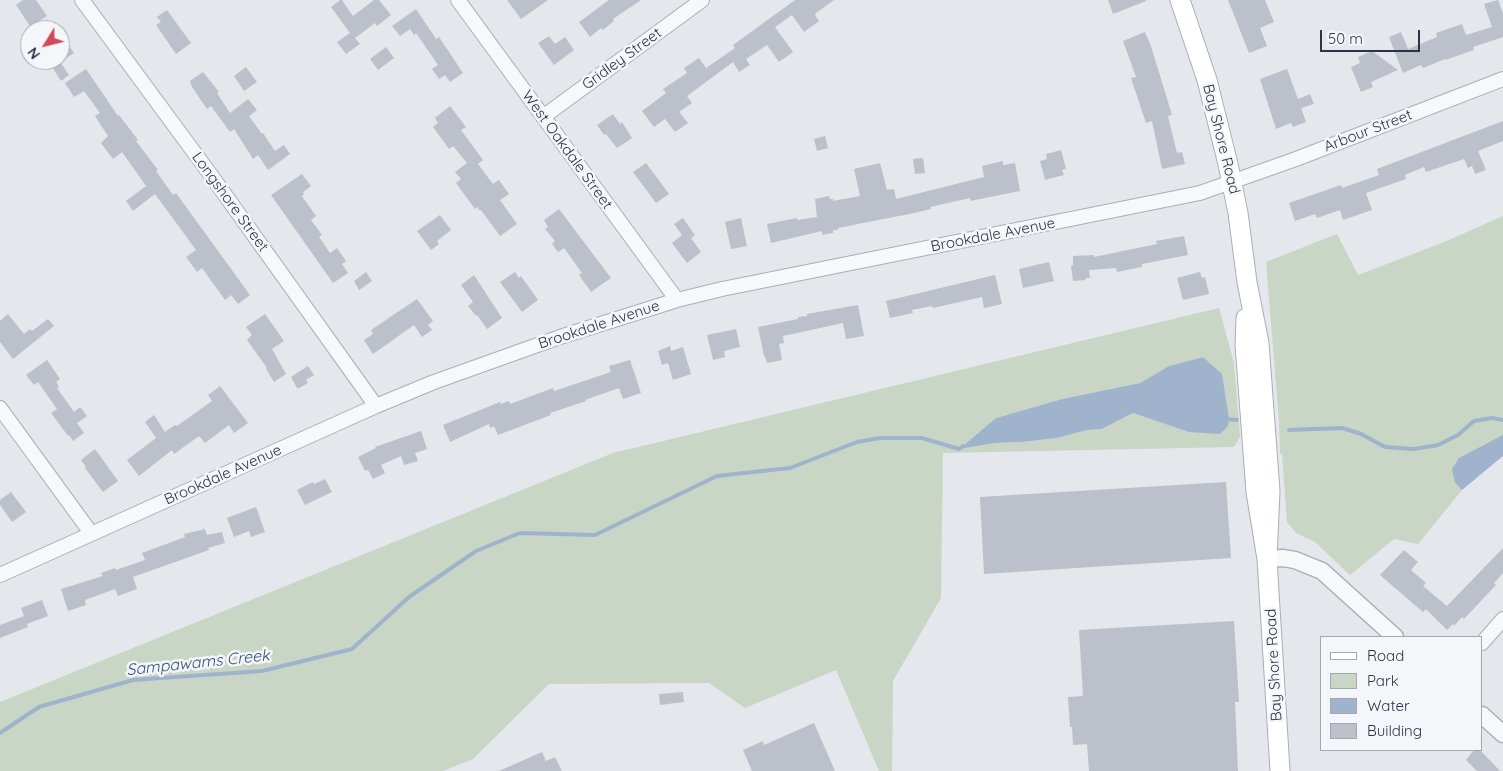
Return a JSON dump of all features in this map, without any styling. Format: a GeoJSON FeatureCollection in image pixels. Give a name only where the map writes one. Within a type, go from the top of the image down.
{"type":"FeatureCollection","features":[{"type":"Feature","properties":{"kind":"main road","name":"Bay Shore Road"},"geometry":{"type":"LineString","coordinates":[[1180,0],[1208,86],[1232,182],[1247,282],[1245,345],[1256,492],[1267,559],[1280,771]]}},
{"type":"Feature","properties":{"kind":"street","name":"Longshore Street"},"geometry":{"type":"LineString","coordinates":[[82,0],[213,178],[376,406]]}},
{"type":"Feature","properties":{"kind":"street","name":"West Oakdale Street"},"geometry":{"type":"LineString","coordinates":[[458,0],[677,300]]}},
{"type":"Feature","properties":{"kind":"street","name":"Gridley Street"},"geometry":{"type":"LineString","coordinates":[[543,117],[702,0]]}},
{"type":"Feature","properties":{"kind":"street","name":"Arbour Street"},"geometry":{"type":"LineString","coordinates":[[1232,182],[1503,79]]}},
{"type":"Feature","properties":{"kind":"street","name":"Brookdale Avenue"},"geometry":{"type":"LineString","coordinates":[[0,575],[376,406],[434,382],[560,337],[677,300],[1200,192],[1232,182]]}},
{"type":"Feature","properties":{"kind":"street"},"geometry":{"type":"LineString","coordinates":[[0,408],[91,533]]}},
{"type":"Feature","properties":{"kind":"street"},"geometry":{"type":"LineString","coordinates":[[1267,559],[1283,558],[1295,560],[1322,571],[1394,636]]}},
{"type":"Feature","properties":{"kind":"street"},"geometry":{"type":"LineString","coordinates":[[1483,642],[1503,619]]}},
{"type":"Feature","properties":{"kind":"street"},"geometry":{"type":"LineString","coordinates":[[1483,716],[1503,734]]}},
{"type":"Feature","properties":{"kind":"green space"},"geometry":{"type":"Polygon","coordinates":[[[1503,216],[1503,435],[1455,483],[1462,490],[1418,544],[1394,539],[1350,575],[1315,542],[1296,533],[1287,522],[1266,262],[1337,234],[1358,275],[1442,243],[1503,216]]]}},
{"type":"Feature","properties":{"kind":"green space"},"geometry":{"type":"Polygon","coordinates":[[[1219,308],[1234,363],[1240,437],[1234,447],[943,453],[941,598],[893,681],[892,771],[879,771],[836,670],[745,708],[709,683],[549,684],[473,759],[443,771],[0,771],[0,702],[613,453],[1219,308]],[[1203,357],[1169,366],[1140,383],[1062,399],[996,418],[960,448],[1057,438],[1087,430],[1102,429],[1133,413],[1157,421],[1203,357]]]}},
{"type":"Feature","properties":{"kind":"water"},"geometry":{"type":"Polygon","coordinates":[[[1203,357],[1222,374],[1229,419],[1228,426],[1220,434],[1189,432],[1133,413],[1102,429],[1087,430],[1057,438],[995,443],[959,449],[996,418],[1062,399],[1140,383],[1169,366],[1203,357]]]}},
{"type":"Feature","properties":{"kind":"water"},"geometry":{"type":"Polygon","coordinates":[[[1503,435],[1503,456],[1462,490],[1455,483],[1452,469],[1459,458],[1503,435]]]}},
{"type":"Feature","properties":{"kind":"building"},"geometry":{"type":"Polygon","coordinates":[[[23,0],[36,0],[47,16],[40,20],[26,20],[16,5],[23,0]]]}},
{"type":"Feature","properties":{"kind":"building"},"geometry":{"type":"Polygon","coordinates":[[[342,0],[353,16],[374,0],[379,0],[391,15],[377,26],[375,23],[355,38],[360,44],[346,54],[337,42],[350,33],[331,7],[342,0]]]}},
{"type":"Feature","properties":{"kind":"building"},"geometry":{"type":"Polygon","coordinates":[[[507,0],[548,0],[521,19],[507,0]]]}},
{"type":"Feature","properties":{"kind":"building"},"geometry":{"type":"Polygon","coordinates":[[[609,0],[641,0],[613,19],[614,21],[603,30],[601,28],[590,37],[579,22],[609,0]]]}},
{"type":"Feature","properties":{"kind":"building"},"geometry":{"type":"Polygon","coordinates":[[[795,0],[834,0],[816,13],[815,15],[819,21],[804,32],[792,15],[775,27],[793,52],[779,62],[767,45],[746,59],[750,65],[739,72],[733,62],[687,96],[692,103],[679,112],[688,123],[675,132],[665,119],[654,127],[642,111],[666,93],[663,89],[687,73],[684,68],[699,58],[706,68],[735,48],[733,45],[795,0]]]}},
{"type":"Feature","properties":{"kind":"building"},"geometry":{"type":"Polygon","coordinates":[[[1108,0],[1146,0],[1146,1],[1113,14],[1108,0]]]}},
{"type":"Feature","properties":{"kind":"building"},"geometry":{"type":"Polygon","coordinates":[[[1228,0],[1265,0],[1274,22],[1260,28],[1267,46],[1249,53],[1228,0]]]}},
{"type":"Feature","properties":{"kind":"building"},"geometry":{"type":"Polygon","coordinates":[[[1498,0],[1503,14],[1503,37],[1473,47],[1474,50],[1423,68],[1421,65],[1403,73],[1389,37],[1401,32],[1408,49],[1437,37],[1436,33],[1462,24],[1466,35],[1492,27],[1484,4],[1498,0]]]}},
{"type":"Feature","properties":{"kind":"building"},"geometry":{"type":"Polygon","coordinates":[[[416,9],[436,39],[439,37],[463,73],[450,82],[445,75],[439,79],[432,69],[438,65],[416,33],[414,35],[410,29],[400,36],[392,26],[416,9]]]}},
{"type":"Feature","properties":{"kind":"building"},"geometry":{"type":"Polygon","coordinates":[[[167,10],[191,43],[176,54],[156,25],[161,22],[157,17],[167,10]]]}},
{"type":"Feature","properties":{"kind":"building"},"geometry":{"type":"Polygon","coordinates":[[[1145,32],[1172,115],[1168,116],[1177,153],[1182,152],[1185,164],[1162,169],[1152,121],[1146,123],[1131,78],[1136,77],[1123,41],[1145,32]]]}},
{"type":"Feature","properties":{"kind":"building"},"geometry":{"type":"Polygon","coordinates":[[[549,36],[555,44],[565,37],[574,50],[554,65],[538,43],[549,36]]]}},
{"type":"Feature","properties":{"kind":"building"},"geometry":{"type":"Polygon","coordinates":[[[70,47],[74,53],[70,56],[70,47]]]}},
{"type":"Feature","properties":{"kind":"building"},"geometry":{"type":"Polygon","coordinates":[[[386,47],[394,58],[378,70],[370,59],[386,47]]]}},
{"type":"Feature","properties":{"kind":"building"},"geometry":{"type":"Polygon","coordinates":[[[1372,51],[1398,70],[1371,82],[1373,87],[1361,92],[1351,67],[1360,63],[1358,57],[1372,51]]]}},
{"type":"Feature","properties":{"kind":"building"},"geometry":{"type":"Polygon","coordinates":[[[246,67],[257,82],[244,91],[234,76],[246,67]]]}},
{"type":"Feature","properties":{"kind":"building"},"geometry":{"type":"Polygon","coordinates":[[[86,69],[118,116],[138,140],[136,141],[158,170],[156,171],[173,195],[176,193],[250,295],[238,304],[231,295],[225,300],[202,268],[197,272],[186,257],[196,250],[155,194],[133,211],[126,201],[146,186],[122,152],[113,159],[101,143],[108,136],[95,116],[100,113],[84,91],[74,97],[65,83],[86,69]]]}},
{"type":"Feature","properties":{"kind":"building"},"geometry":{"type":"Polygon","coordinates":[[[1287,69],[1298,99],[1310,94],[1314,104],[1301,108],[1306,122],[1293,127],[1291,123],[1276,129],[1260,79],[1287,69]]]}},
{"type":"Feature","properties":{"kind":"building"},"geometry":{"type":"Polygon","coordinates":[[[54,70],[66,70],[69,75],[61,81],[54,70]]]}},
{"type":"Feature","properties":{"kind":"building"},"geometry":{"type":"Polygon","coordinates":[[[203,72],[219,92],[217,93],[230,113],[248,99],[257,110],[249,116],[262,134],[275,151],[284,145],[290,154],[268,170],[258,155],[253,159],[234,129],[230,132],[211,106],[207,109],[192,87],[190,81],[203,72]]]}},
{"type":"Feature","properties":{"kind":"building"},"geometry":{"type":"Polygon","coordinates":[[[450,106],[466,127],[461,130],[483,160],[478,164],[493,184],[499,180],[509,194],[500,200],[517,224],[500,236],[481,210],[477,207],[475,209],[456,183],[461,179],[455,172],[467,163],[453,146],[449,149],[433,127],[438,123],[435,118],[450,106]]]}},
{"type":"Feature","properties":{"kind":"building"},"geometry":{"type":"Polygon","coordinates":[[[613,114],[620,124],[622,122],[632,138],[617,148],[597,125],[613,114]]]}},
{"type":"Feature","properties":{"kind":"building"},"geometry":{"type":"Polygon","coordinates":[[[1503,121],[1503,141],[1478,151],[1486,170],[1475,174],[1472,166],[1468,168],[1464,159],[1426,172],[1424,167],[1405,175],[1406,179],[1366,193],[1372,210],[1343,220],[1340,210],[1317,218],[1315,214],[1295,221],[1289,203],[1341,185],[1342,188],[1379,175],[1377,169],[1503,121]]]}},
{"type":"Feature","properties":{"kind":"building"},"geometry":{"type":"Polygon","coordinates":[[[825,136],[828,148],[817,151],[814,139],[825,136]]]}},
{"type":"Feature","properties":{"kind":"building"},"geometry":{"type":"Polygon","coordinates":[[[1061,150],[1066,169],[1062,170],[1064,175],[1045,180],[1040,161],[1047,159],[1046,154],[1061,150]]]}},
{"type":"Feature","properties":{"kind":"building"},"geometry":{"type":"Polygon","coordinates":[[[923,158],[925,173],[915,174],[913,159],[923,158]]]}},
{"type":"Feature","properties":{"kind":"building"},"geometry":{"type":"Polygon","coordinates":[[[1003,161],[1003,165],[1015,163],[1020,191],[970,201],[970,198],[930,207],[931,209],[914,213],[838,228],[838,230],[833,230],[833,233],[822,235],[822,231],[771,243],[767,224],[797,218],[797,220],[817,217],[815,199],[829,196],[833,201],[860,196],[854,169],[880,163],[887,190],[894,189],[896,199],[984,177],[982,166],[1003,161]]]}},
{"type":"Feature","properties":{"kind":"building"},"geometry":{"type":"Polygon","coordinates":[[[646,163],[669,194],[656,203],[633,172],[646,163]]]}},
{"type":"Feature","properties":{"kind":"building"},"geometry":{"type":"Polygon","coordinates":[[[302,174],[311,186],[303,192],[302,196],[316,216],[311,220],[322,235],[319,237],[330,253],[337,248],[346,261],[342,264],[348,273],[333,283],[271,195],[302,174]]]}},
{"type":"Feature","properties":{"kind":"building"},"geometry":{"type":"Polygon","coordinates":[[[559,209],[611,278],[591,292],[579,275],[582,273],[564,248],[558,252],[552,244],[555,241],[545,229],[548,227],[544,220],[559,209]]]}},
{"type":"Feature","properties":{"kind":"building"},"geometry":{"type":"Polygon","coordinates":[[[440,215],[451,230],[437,241],[439,244],[431,250],[417,231],[440,215]]]}},
{"type":"Feature","properties":{"kind":"building"},"geometry":{"type":"Polygon","coordinates":[[[683,218],[695,235],[691,238],[701,252],[687,263],[672,243],[682,235],[674,224],[683,218]]]}},
{"type":"Feature","properties":{"kind":"building"},"geometry":{"type":"Polygon","coordinates":[[[741,218],[747,246],[731,249],[725,222],[741,218]]]}},
{"type":"Feature","properties":{"kind":"building"},"geometry":{"type":"Polygon","coordinates":[[[1184,236],[1188,255],[1142,264],[1142,267],[1117,272],[1116,268],[1089,270],[1090,278],[1073,281],[1071,266],[1073,265],[1073,256],[1094,255],[1094,257],[1157,244],[1156,241],[1184,236]]]}},
{"type":"Feature","properties":{"kind":"building"},"geometry":{"type":"Polygon","coordinates":[[[1049,262],[1054,281],[1023,288],[1019,269],[1049,262]]]}},
{"type":"Feature","properties":{"kind":"building"},"geometry":{"type":"Polygon","coordinates":[[[366,272],[372,281],[359,290],[354,281],[366,272]]]}},
{"type":"Feature","properties":{"kind":"building"},"geometry":{"type":"Polygon","coordinates":[[[515,272],[519,278],[521,276],[538,300],[522,312],[500,282],[515,272]]]}},
{"type":"Feature","properties":{"kind":"building"},"geometry":{"type":"Polygon","coordinates":[[[1200,272],[1202,278],[1205,277],[1209,294],[1183,300],[1177,278],[1200,272]]]}},
{"type":"Feature","properties":{"kind":"building"},"geometry":{"type":"Polygon","coordinates":[[[474,275],[502,318],[487,329],[468,306],[473,302],[461,285],[474,275]]]}},
{"type":"Feature","properties":{"kind":"building"},"geometry":{"type":"Polygon","coordinates":[[[995,275],[1002,304],[984,308],[982,297],[933,308],[932,306],[912,310],[913,313],[890,318],[886,301],[995,275]]]}},
{"type":"Feature","properties":{"kind":"building"},"geometry":{"type":"Polygon","coordinates":[[[417,299],[433,321],[428,325],[432,330],[422,337],[414,325],[373,354],[364,340],[373,334],[371,330],[417,299]]]}},
{"type":"Feature","properties":{"kind":"building"},"geometry":{"type":"Polygon","coordinates":[[[858,305],[864,336],[846,339],[843,323],[783,336],[784,343],[779,344],[782,360],[767,363],[758,327],[798,319],[798,317],[807,316],[807,314],[858,305]]]}},
{"type":"Feature","properties":{"kind":"building"},"geometry":{"type":"Polygon","coordinates":[[[8,314],[24,334],[30,329],[32,331],[48,319],[54,326],[13,359],[0,342],[0,321],[8,314]]]}},
{"type":"Feature","properties":{"kind":"building"},"geometry":{"type":"Polygon","coordinates":[[[265,314],[284,341],[272,349],[286,374],[274,382],[267,368],[247,340],[252,335],[246,327],[265,314]]]}},
{"type":"Feature","properties":{"kind":"building"},"geometry":{"type":"Polygon","coordinates":[[[736,329],[740,347],[724,351],[725,357],[713,360],[707,335],[736,329]]]}},
{"type":"Feature","properties":{"kind":"building"},"geometry":{"type":"Polygon","coordinates":[[[670,346],[671,351],[683,347],[691,374],[673,380],[668,363],[662,365],[658,351],[670,346]]]}},
{"type":"Feature","properties":{"kind":"building"},"geometry":{"type":"Polygon","coordinates":[[[47,360],[60,379],[56,382],[59,387],[57,388],[74,412],[80,407],[87,416],[77,423],[84,433],[73,441],[51,413],[57,409],[38,382],[34,385],[26,375],[47,360]]]}},
{"type":"Feature","properties":{"kind":"building"},"geometry":{"type":"Polygon","coordinates":[[[630,360],[641,393],[623,399],[619,388],[550,413],[551,415],[498,435],[494,426],[490,428],[489,424],[450,442],[443,425],[500,402],[501,404],[509,401],[510,404],[553,388],[554,391],[611,372],[609,366],[630,360]]]}},
{"type":"Feature","properties":{"kind":"building"},"geometry":{"type":"Polygon","coordinates":[[[308,366],[314,375],[306,380],[308,383],[297,388],[291,377],[308,366]]]}},
{"type":"Feature","properties":{"kind":"building"},"geometry":{"type":"Polygon","coordinates":[[[220,386],[248,423],[234,433],[229,425],[205,443],[199,436],[174,454],[172,450],[139,476],[127,460],[156,438],[145,422],[154,415],[165,432],[175,425],[177,426],[212,401],[208,395],[220,386]]]}},
{"type":"Feature","properties":{"kind":"building"},"geometry":{"type":"Polygon","coordinates":[[[421,431],[427,449],[415,453],[418,461],[404,465],[401,456],[381,465],[385,473],[373,479],[368,470],[365,471],[358,457],[375,447],[421,431]]]}},
{"type":"Feature","properties":{"kind":"building"},"geometry":{"type":"Polygon","coordinates":[[[95,449],[118,481],[103,492],[81,460],[95,449]]]}},
{"type":"Feature","properties":{"kind":"building"},"geometry":{"type":"Polygon","coordinates":[[[325,479],[332,492],[305,505],[297,490],[313,482],[314,484],[325,479]]]}},
{"type":"Feature","properties":{"kind":"building"},"geometry":{"type":"Polygon","coordinates":[[[1226,482],[1231,558],[984,574],[980,497],[1226,482]]]}},
{"type":"Feature","properties":{"kind":"building"},"geometry":{"type":"Polygon","coordinates":[[[11,492],[26,512],[12,522],[0,505],[0,500],[11,492]]]}},
{"type":"Feature","properties":{"kind":"building"},"geometry":{"type":"Polygon","coordinates":[[[256,507],[265,532],[251,537],[249,531],[234,537],[227,518],[256,507]]]}},
{"type":"Feature","properties":{"kind":"building"},"geometry":{"type":"Polygon","coordinates":[[[205,529],[207,535],[222,532],[225,543],[133,577],[137,589],[118,596],[115,589],[85,600],[86,605],[68,611],[61,589],[103,576],[101,573],[115,568],[116,570],[145,560],[142,553],[185,537],[184,534],[205,529]]]}},
{"type":"Feature","properties":{"kind":"building"},"geometry":{"type":"Polygon","coordinates":[[[1503,548],[1503,573],[1494,583],[1496,585],[1464,619],[1462,617],[1454,626],[1453,624],[1447,630],[1426,609],[1423,612],[1380,575],[1404,550],[1418,562],[1411,570],[1426,583],[1423,586],[1447,606],[1503,548]]]}},
{"type":"Feature","properties":{"kind":"building"},"geometry":{"type":"Polygon","coordinates":[[[42,600],[48,616],[27,624],[21,608],[42,600]]]}},
{"type":"Feature","properties":{"kind":"building"},"geometry":{"type":"Polygon","coordinates":[[[24,616],[28,627],[0,638],[0,625],[24,616]]]}},
{"type":"Feature","properties":{"kind":"building"},"geometry":{"type":"Polygon","coordinates":[[[1234,621],[1239,702],[1235,702],[1238,771],[1089,771],[1087,744],[1073,745],[1072,727],[1070,727],[1068,697],[1083,696],[1079,630],[1234,621]]]}},
{"type":"Feature","properties":{"kind":"building"},"geometry":{"type":"Polygon","coordinates":[[[683,692],[684,702],[660,705],[659,694],[683,692]]]}},
{"type":"Feature","properties":{"kind":"building"},"geometry":{"type":"Polygon","coordinates":[[[814,723],[835,771],[752,771],[743,750],[763,741],[764,745],[814,723]]]}},
{"type":"Feature","properties":{"kind":"building"},"geometry":{"type":"Polygon","coordinates":[[[1473,751],[1481,751],[1500,771],[1477,771],[1466,760],[1473,751]]]}},
{"type":"Feature","properties":{"kind":"building"},"geometry":{"type":"Polygon","coordinates":[[[542,752],[546,761],[555,757],[562,771],[499,771],[542,752]]]}},
{"type":"Feature","properties":{"kind":"waterway","name":"Sampawams Creek"},"geometry":{"type":"LineString","coordinates":[[1289,430],[1342,428],[1361,434],[1385,447],[1414,449],[1438,445],[1458,435],[1474,421],[1492,418],[1503,420]]}},
{"type":"Feature","properties":{"kind":"waterway","name":"Sampawams Creek"},"geometry":{"type":"LineString","coordinates":[[1226,419],[1237,420]]}},
{"type":"Feature","properties":{"kind":"waterway","name":"Sampawams Creek"},"geometry":{"type":"LineString","coordinates":[[0,733],[39,707],[133,680],[262,671],[352,649],[409,597],[476,551],[520,533],[595,535],[717,476],[790,468],[857,442],[880,438],[922,438],[959,449],[963,446]]}}]}
